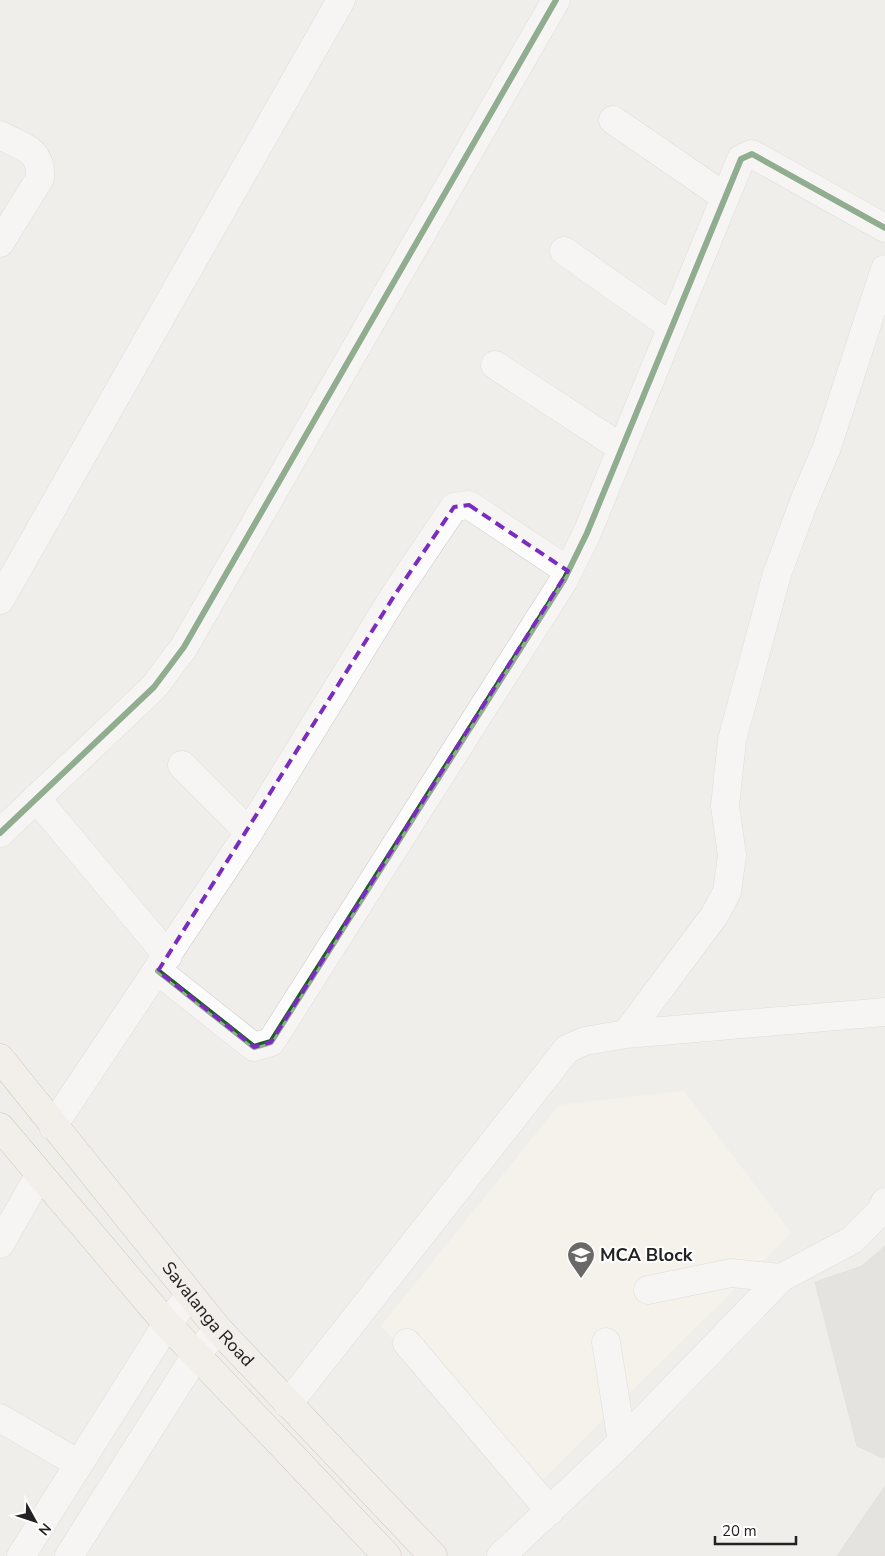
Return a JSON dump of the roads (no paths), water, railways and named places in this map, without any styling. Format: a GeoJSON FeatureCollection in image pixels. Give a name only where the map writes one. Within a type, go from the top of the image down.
{"type":"FeatureCollection","features":[{"type":"Feature","properties":{"kind":"main road","name":"Savalanga Road"},"geometry":{"type":"LineString","coordinates":[[0,1058],[218,1329],[432,1556]]}},
{"type":"Feature","properties":{"kind":"main road","name":"Savalanga Road"},"geometry":{"type":"LineString","coordinates":[[0,1127],[39,1176],[167,1324],[387,1556]]}},
{"type":"Feature","properties":{"kind":"street"},"geometry":{"type":"LineString","coordinates":[[0,600],[341,0]]}},
{"type":"Feature","properties":{"kind":"street"},"geometry":{"type":"LineString","coordinates":[[0,833],[154,687],[184,647],[556,0]]}},
{"type":"Feature","properties":{"kind":"street"},"geometry":{"type":"LineString","coordinates":[[613,120],[725,196]]}},
{"type":"Feature","properties":{"kind":"street"},"geometry":{"type":"LineString","coordinates":[[0,135],[36,154],[40,166],[40,178],[0,242]]}},
{"type":"Feature","properties":{"kind":"street"},"geometry":{"type":"LineString","coordinates":[[36,798],[163,963],[254,1047],[271,1042],[568,572],[587,533],[741,159],[752,154],[885,228]]}},
{"type":"Feature","properties":{"kind":"street"},"geometry":{"type":"LineString","coordinates":[[564,251],[672,327]]}},
{"type":"Feature","properties":{"kind":"street"},"geometry":{"type":"LineString","coordinates":[[626,1034],[714,916],[727,892],[732,855],[725,806],[732,740],[777,574],[827,447],[885,269]]}},
{"type":"Feature","properties":{"kind":"street"},"geometry":{"type":"LineString","coordinates":[[495,365],[622,448]]}},
{"type":"Feature","properties":{"kind":"street"},"geometry":{"type":"LineString","coordinates":[[53,1126],[249,832],[396,593],[454,507],[461,504],[469,504],[568,572]]}},
{"type":"Feature","properties":{"kind":"street"},"geometry":{"type":"LineString","coordinates":[[182,765],[249,832]]}},
{"type":"Feature","properties":{"kind":"street"},"geometry":{"type":"LineString","coordinates":[[288,1404],[567,1048],[585,1041],[626,1034],[885,1012]]}},
{"type":"Feature","properties":{"kind":"street"},"geometry":{"type":"LineString","coordinates":[[0,1244],[39,1176]]}},
{"type":"Feature","properties":{"kind":"street"},"geometry":{"type":"LineString","coordinates":[[501,1556],[622,1442],[781,1278],[852,1240],[881,1211],[885,1202]]}},
{"type":"Feature","properties":{"kind":"street"},"geometry":{"type":"LineString","coordinates":[[648,1290],[731,1273],[781,1278]]}},
{"type":"Feature","properties":{"kind":"street"},"geometry":{"type":"LineString","coordinates":[[21,1556],[167,1324],[190,1296]]}},
{"type":"Feature","properties":{"kind":"street"},"geometry":{"type":"LineString","coordinates":[[69,1556],[196,1355],[218,1329]]}},
{"type":"Feature","properties":{"kind":"street"},"geometry":{"type":"LineString","coordinates":[[606,1342],[622,1442]]}},
{"type":"Feature","properties":{"kind":"street"},"geometry":{"type":"LineString","coordinates":[[408,1343],[550,1511]]}},
{"type":"Feature","properties":{"kind":"street"},"geometry":{"type":"LineString","coordinates":[[0,1418],[79,1464]]}},
{"type":"Feature","properties":{"kind":"place","name":"MCA Block"},"geometry":{"type":"Point","coordinates":[581,1279]}}]}
